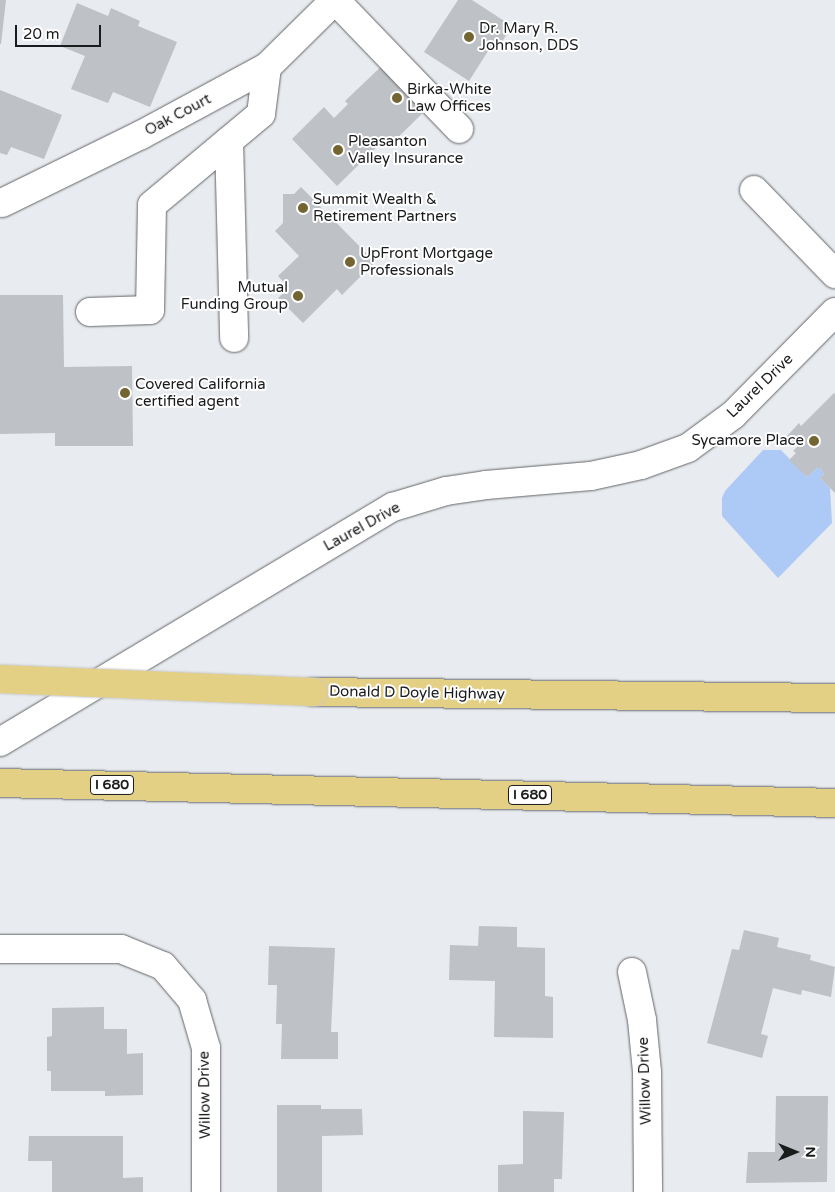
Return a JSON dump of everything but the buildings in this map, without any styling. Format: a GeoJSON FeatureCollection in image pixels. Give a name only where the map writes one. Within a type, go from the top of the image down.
{"type":"FeatureCollection","features":[{"type":"Feature","properties":{"kind":"highway","name":"Donald D Doyle Highway"},"geometry":{"type":"LineString","coordinates":[[0,679],[313,692],[835,698]]}},
{"type":"Feature","properties":{"kind":"highway","name":"I 680"},"geometry":{"type":"LineString","coordinates":[[0,783],[835,802]]}},
{"type":"Feature","properties":{"kind":"street","name":"Oak Court"},"geometry":{"type":"LineString","coordinates":[[2,203],[141,135],[267,67],[335,0]]}},
{"type":"Feature","properties":{"kind":"street"},"geometry":{"type":"LineString","coordinates":[[335,0],[458,129]]}},
{"type":"Feature","properties":{"kind":"street"},"geometry":{"type":"LineString","coordinates":[[90,312],[150,310],[152,205],[261,114],[267,67]]}},
{"type":"Feature","properties":{"kind":"street"},"geometry":{"type":"LineString","coordinates":[[229,141],[234,338]]}},
{"type":"Feature","properties":{"kind":"street"},"geometry":{"type":"LineString","coordinates":[[754,190],[835,274]]}},
{"type":"Feature","properties":{"kind":"street","name":"Laurel Drive"},"geometry":{"type":"LineString","coordinates":[[0,742],[393,507],[454,489],[591,476],[642,465],[688,448],[733,415],[835,312]]}},
{"type":"Feature","properties":{"kind":"street","name":"Willow Drive"},"geometry":{"type":"LineString","coordinates":[[0,949],[121,949],[163,966],[192,1000],[206,1048],[206,1192]]}},
{"type":"Feature","properties":{"kind":"street","name":"Willow Drive"},"geometry":{"type":"LineString","coordinates":[[632,972],[642,1020],[647,1072],[648,1192]]}},
{"type":"Feature","properties":{"kind":"shaded area"},"geometry":{"type":"Polygon","coordinates":[[[763,450],[781,450],[807,477],[817,468],[820,468],[824,474],[820,478],[830,488],[832,523],[778,578],[722,516],[722,498],[725,491],[763,450]]]}},
{"type":"Feature","properties":{"kind":"place","name":"Dr. Mary R. Johnson, DDS"},"geometry":{"type":"Point","coordinates":[469,37]}},
{"type":"Feature","properties":{"kind":"place","name":"Birka-White Law Offices"},"geometry":{"type":"Point","coordinates":[397,98]}},
{"type":"Feature","properties":{"kind":"place","name":"Pleasanton Valley Insurance"},"geometry":{"type":"Point","coordinates":[338,150]}},
{"type":"Feature","properties":{"kind":"place","name":"Summit Wealth & Retirement Partners"},"geometry":{"type":"Point","coordinates":[303,208]}},
{"type":"Feature","properties":{"kind":"place","name":"UpFront Mortgage Professionals"},"geometry":{"type":"Point","coordinates":[350,262]}},
{"type":"Feature","properties":{"kind":"place","name":"Mutual Funding Group"},"geometry":{"type":"Point","coordinates":[298,296]}},
{"type":"Feature","properties":{"kind":"place","name":"Covered California certified agent"},"geometry":{"type":"Point","coordinates":[125,393]}},
{"type":"Feature","properties":{"kind":"place","name":"Sycamore Place"},"geometry":{"type":"Point","coordinates":[814,441]}}]}
